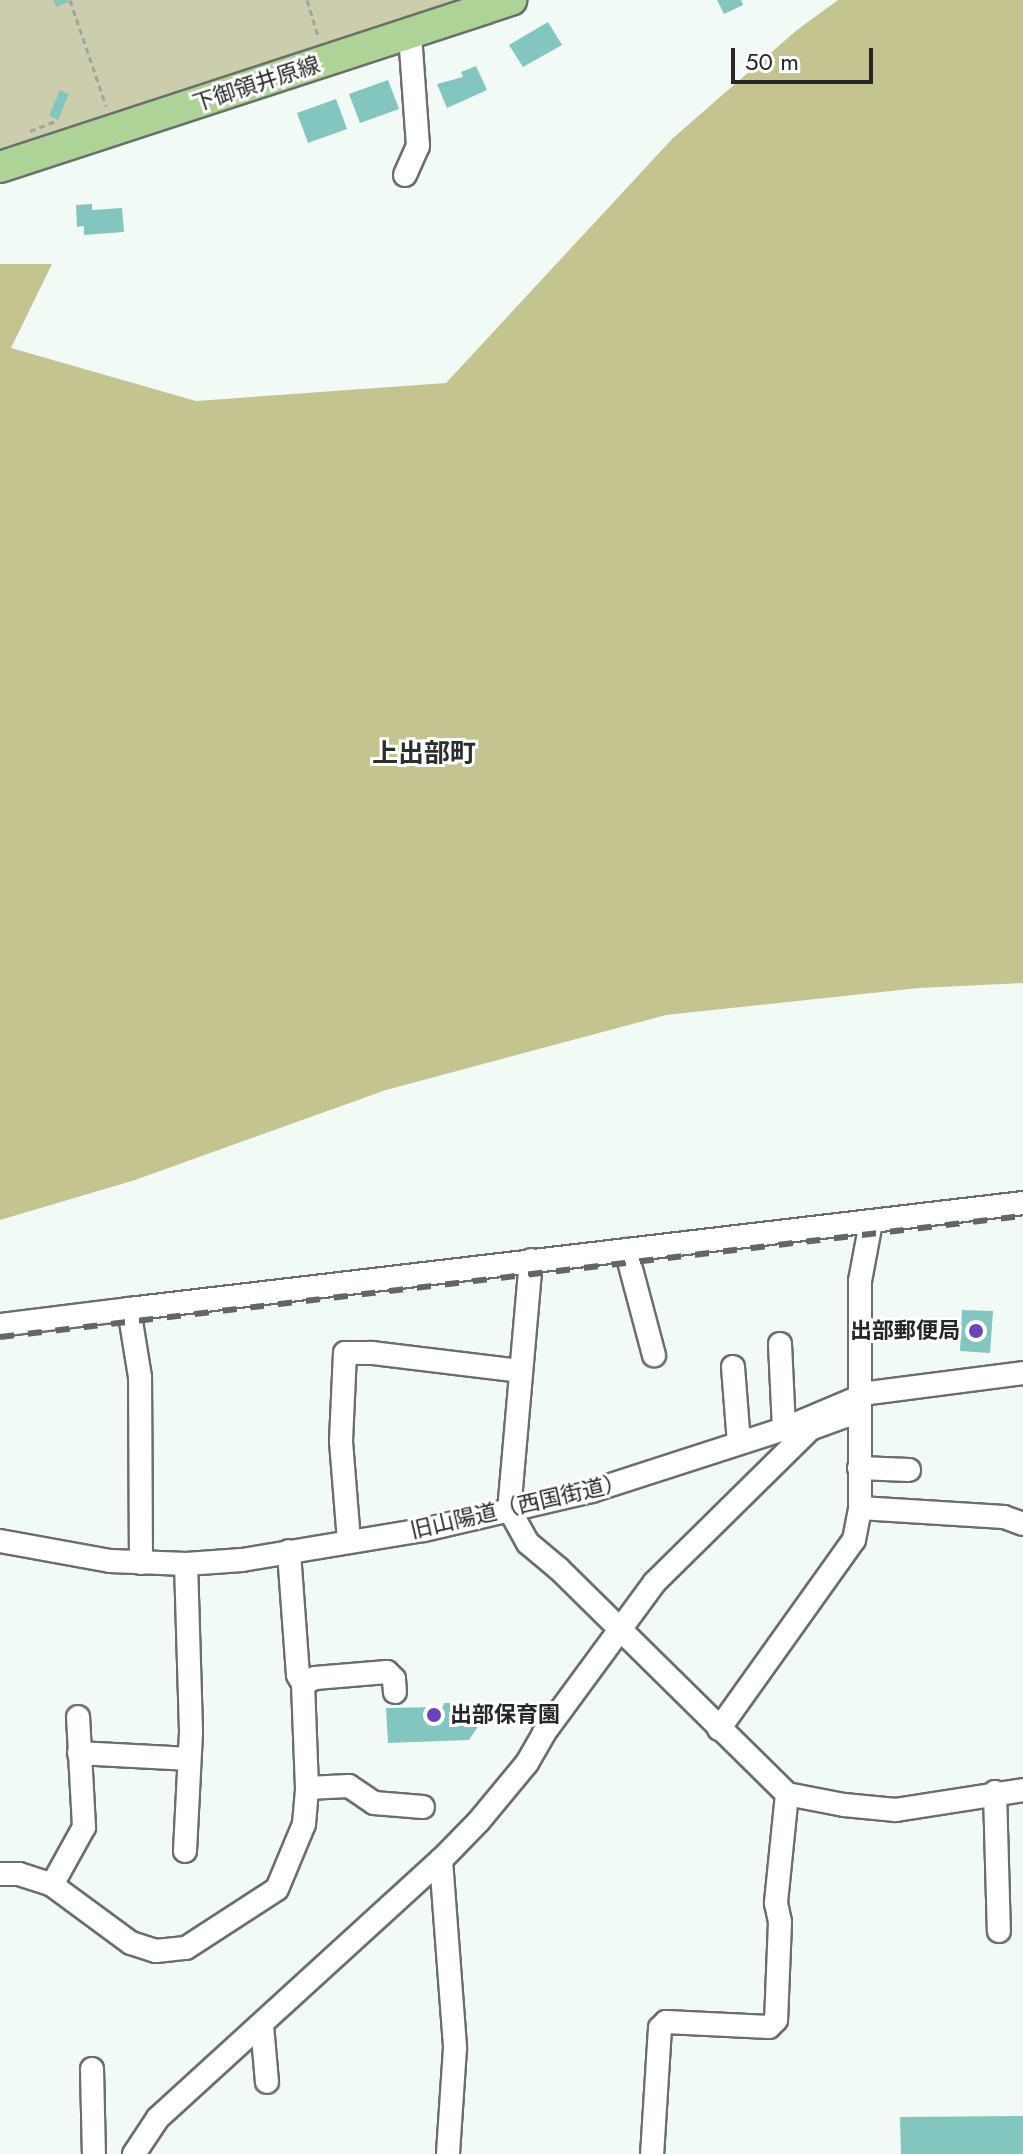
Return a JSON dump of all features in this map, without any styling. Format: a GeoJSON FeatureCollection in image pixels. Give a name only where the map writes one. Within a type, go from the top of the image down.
{"type":"FeatureCollection","features":[{"type":"Feature","properties":{"kind":"main road","name":"下御領井原線"},"geometry":{"type":"LineString","coordinates":[[0,167],[511,0]]}},
{"type":"Feature","properties":{"kind":"street"},"geometry":{"type":"LineString","coordinates":[[405,175],[418,146],[410,35]]}},
{"type":"Feature","properties":{"kind":"street"},"geometry":{"type":"LineString","coordinates":[[0,1325],[1023,1203]]}},
{"type":"Feature","properties":{"kind":"street"},"geometry":{"type":"LineString","coordinates":[[719,1729],[854,1540],[860,1508],[860,1281],[871,1222]]}},
{"type":"Feature","properties":{"kind":"street"},"geometry":{"type":"LineString","coordinates":[[626,1250],[654,1355]]}},
{"type":"Feature","properties":{"kind":"street"},"geometry":{"type":"LineString","coordinates":[[531,1260],[509,1509],[528,1543],[787,1794],[844,1805],[896,1810],[1023,1790]]}},
{"type":"Feature","properties":{"kind":"street"},"geometry":{"type":"LineString","coordinates":[[129,1309],[140,1377],[141,1563]]}},
{"type":"Feature","properties":{"kind":"street"},"geometry":{"type":"LineString","coordinates":[[780,1344],[784,1429]]}},
{"type":"Feature","properties":{"kind":"street"},"geometry":{"type":"LineString","coordinates":[[349,1541],[341,1441],[345,1353],[372,1353],[521,1371]]}},
{"type":"Feature","properties":{"kind":"street"},"geometry":{"type":"LineString","coordinates":[[733,1367],[739,1443]]}},
{"type":"Feature","properties":{"kind":"street","name":"旧山陽道（西国街道）"},"geometry":{"type":"LineString","coordinates":[[0,1541],[73,1556],[186,1564],[424,1530],[592,1491],[784,1429],[889,1390],[1023,1373]]}},
{"type":"Feature","properties":{"kind":"street"},"geometry":{"type":"LineString","coordinates":[[134,2154],[158,2118],[441,1860],[527,1763],[544,1733],[654,1583],[810,1429],[846,1416],[859,1399]]}},
{"type":"Feature","properties":{"kind":"street"},"geometry":{"type":"LineString","coordinates":[[859,1468],[909,1470]]}},
{"type":"Feature","properties":{"kind":"street"},"geometry":{"type":"LineString","coordinates":[[860,1508],[1004,1517],[1023,1524]]}},
{"type":"Feature","properties":{"kind":"street"},"geometry":{"type":"LineString","coordinates":[[0,1874],[19,1874],[52,1885],[142,1948],[171,1952],[186,1948],[277,1889],[304,1824],[307,1788],[303,1684],[298,1675],[289,1551]]}},
{"type":"Feature","properties":{"kind":"street"},"geometry":{"type":"LineString","coordinates":[[185,1851],[189,1759],[186,1564]]}},
{"type":"Feature","properties":{"kind":"street"},"geometry":{"type":"LineString","coordinates":[[303,1684],[315,1678],[387,1672],[392,1674],[395,1692]]}},
{"type":"Feature","properties":{"kind":"street"},"geometry":{"type":"LineString","coordinates":[[52,1885],[84,1827],[78,1717]]}},
{"type":"Feature","properties":{"kind":"street"},"geometry":{"type":"LineString","coordinates":[[79,1753],[189,1759]]}},
{"type":"Feature","properties":{"kind":"street"},"geometry":{"type":"LineString","coordinates":[[307,1788],[349,1786],[374,1803],[423,1807]]}},
{"type":"Feature","properties":{"kind":"street"},"geometry":{"type":"LineString","coordinates":[[995,1792],[999,1931]]}},
{"type":"Feature","properties":{"kind":"street"},"geometry":{"type":"LineString","coordinates":[[652,2154],[660,2028],[666,2022],[769,2027],[776,2020],[780,1922],[776,1903],[787,1794]]}},
{"type":"Feature","properties":{"kind":"street"},"geometry":{"type":"LineString","coordinates":[[441,1860],[455,2048],[448,2153]]}},
{"type":"Feature","properties":{"kind":"street"},"geometry":{"type":"LineString","coordinates":[[262,2025],[267,2082]]}},
{"type":"Feature","properties":{"kind":"street"},"geometry":{"type":"LineString","coordinates":[[92,2069],[94,2154]]}},
{"type":"Feature","properties":{"kind":"path"},"geometry":{"type":"LineString","coordinates":[[70,0],[106,106]]}},
{"type":"Feature","properties":{"kind":"path"},"geometry":{"type":"LineString","coordinates":[[307,0],[318,36]]}},
{"type":"Feature","properties":{"kind":"green space"},"geometry":{"type":"Polygon","coordinates":[[[0,0],[475,0],[0,156],[0,0]]]}},
{"type":"Feature","properties":{"kind":"green space"},"geometry":{"type":"Polygon","coordinates":[[[838,0],[1023,0],[1023,983],[919,988],[666,1015],[386,1090],[135,1180],[0,1220],[0,264],[52,264],[11,348],[196,401],[446,383],[673,138],[797,30],[838,0]]]}},
{"type":"Feature","properties":{"kind":"building"},"geometry":{"type":"Polygon","coordinates":[[[54,0],[68,0],[69,2],[56,7],[54,0]]]}},
{"type":"Feature","properties":{"kind":"building"},"geometry":{"type":"Polygon","coordinates":[[[717,0],[741,0],[743,5],[724,14],[717,0]]]}},
{"type":"Feature","properties":{"kind":"building"},"geometry":{"type":"Polygon","coordinates":[[[548,22],[562,45],[523,67],[509,45],[548,22]]]}},
{"type":"Feature","properties":{"kind":"building"},"geometry":{"type":"Polygon","coordinates":[[[476,66],[487,90],[447,108],[437,84],[463,77],[461,72],[476,66]]]}},
{"type":"Feature","properties":{"kind":"building"},"geometry":{"type":"Polygon","coordinates":[[[388,80],[399,109],[360,123],[349,94],[388,80]]]}},
{"type":"Feature","properties":{"kind":"building"},"geometry":{"type":"Polygon","coordinates":[[[60,90],[69,94],[58,120],[49,116],[60,90]]]}},
{"type":"Feature","properties":{"kind":"building"},"geometry":{"type":"Polygon","coordinates":[[[336,99],[347,129],[308,143],[297,113],[336,99]]]}},
{"type":"Feature","properties":{"kind":"building"},"geometry":{"type":"Polygon","coordinates":[[[92,204],[92,210],[122,208],[124,232],[84,235],[84,226],[77,227],[76,205],[92,204]]]}},
{"type":"Feature","properties":{"kind":"building"},"geometry":{"type":"Polygon","coordinates":[[[962,1310],[993,1311],[990,1353],[960,1351],[962,1310]]]}},
{"type":"Feature","properties":{"kind":"building"},"geometry":{"type":"Polygon","coordinates":[[[444,1703],[450,1703],[450,1713],[472,1713],[471,1721],[479,1725],[469,1740],[388,1743],[386,1708],[443,1707],[444,1703]]]}},
{"type":"Feature","properties":{"kind":"building"},"geometry":{"type":"Polygon","coordinates":[[[1023,2116],[1023,2154],[901,2154],[900,2117],[1023,2116]]]}},
{"type":"Feature","properties":{"kind":"railway"},"geometry":{"type":"LineString","coordinates":[[0,1337],[1023,1216]]}},
{"type":"Feature","properties":{"kind":"place","name":"出部郵便局"},"geometry":{"type":"Point","coordinates":[976,1331]}},
{"type":"Feature","properties":{"kind":"place","name":"出部保育園"},"geometry":{"type":"Point","coordinates":[434,1715]}},
{"type":"Feature","properties":{"kind":"district","name":"上出部町"},"geometry":{"type":"Point","coordinates":[424,754]}}]}
